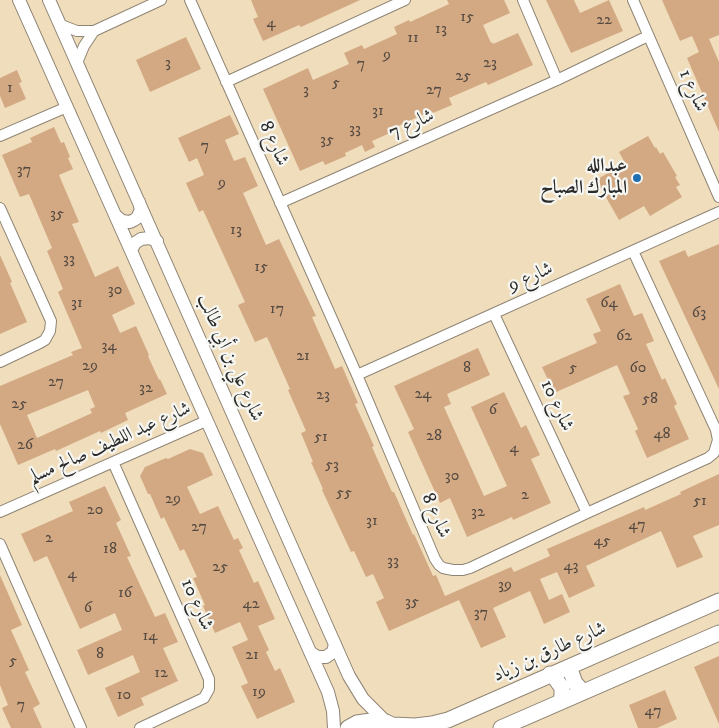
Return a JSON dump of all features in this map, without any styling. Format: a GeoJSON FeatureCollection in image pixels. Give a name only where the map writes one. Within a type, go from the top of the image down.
{"type":"FeatureCollection","features":[{"type":"Feature","properties":{"kind":"main road","name":"شارع طارق بن زياد"},"geometry":{"type":"LineString","coordinates":[[348,728],[364,722],[379,721],[392,725],[415,726],[444,721],[719,601]]}},
{"type":"Feature","properties":{"kind":"main road"},"geometry":{"type":"LineString","coordinates":[[501,728],[719,633]]}},
{"type":"Feature","properties":{"kind":"main road"},"geometry":{"type":"LineString","coordinates":[[570,666],[574,683],[583,692]]}},
{"type":"Feature","properties":{"kind":"main road"},"geometry":{"type":"LineString","coordinates":[[550,674],[562,688],[561,701]]}},
{"type":"Feature","properties":{"kind":"street"},"geometry":{"type":"LineString","coordinates":[[19,0],[310,652],[331,701],[334,728]]}},
{"type":"Feature","properties":{"kind":"street","name":"شارع علي بن أبي طالب"},"geometry":{"type":"LineString","coordinates":[[49,0],[349,676],[368,706],[392,725]]}},
{"type":"Feature","properties":{"kind":"street"},"geometry":{"type":"LineString","coordinates":[[61,25],[77,31],[94,31],[148,3],[161,0]]}},
{"type":"Feature","properties":{"kind":"street","name":"شارع 8"},"geometry":{"type":"LineString","coordinates":[[190,0],[358,375],[434,559],[443,568],[453,570],[470,568],[708,458],[714,452],[718,440],[716,430],[634,251]]}},
{"type":"Feature","properties":{"kind":"street"},"geometry":{"type":"LineString","coordinates":[[226,82],[405,0]]}},
{"type":"Feature","properties":{"kind":"street"},"geometry":{"type":"LineString","coordinates":[[523,0],[557,80]]}},
{"type":"Feature","properties":{"kind":"street","name":"شارع 1"},"geometry":{"type":"LineString","coordinates":[[633,0],[719,197]]}},
{"type":"Feature","properties":{"kind":"street"},"geometry":{"type":"LineString","coordinates":[[77,63],[84,46],[94,31]]}},
{"type":"Feature","properties":{"kind":"street","name":"شارع 7"},"geometry":{"type":"LineString","coordinates":[[280,203],[557,80],[648,36]]}},
{"type":"Feature","properties":{"kind":"street"},"geometry":{"type":"LineString","coordinates":[[0,136],[67,107]]}},
{"type":"Feature","properties":{"kind":"street"},"geometry":{"type":"LineString","coordinates":[[116,215],[122,221],[130,222],[134,220],[141,210],[139,202]]}},
{"type":"Feature","properties":{"kind":"street"},"geometry":{"type":"LineString","coordinates":[[0,208],[51,321],[48,336],[40,344],[0,362]]}},
{"type":"Feature","properties":{"kind":"street","name":"شارع 9"},"geometry":{"type":"LineString","coordinates":[[358,375],[719,212]]}},
{"type":"Feature","properties":{"kind":"street"},"geometry":{"type":"LineString","coordinates":[[131,250],[135,243],[141,239],[149,238],[157,241]]}},
{"type":"Feature","properties":{"kind":"street","name":"شارع 10"},"geometry":{"type":"LineString","coordinates":[[494,314],[587,513]]}},
{"type":"Feature","properties":{"kind":"street","name":"شارع عبد اللطيف صالح مسلم"},"geometry":{"type":"LineString","coordinates":[[0,512],[206,421]]}},
{"type":"Feature","properties":{"kind":"street","name":"شارع 10"},"geometry":{"type":"LineString","coordinates":[[113,462],[209,679],[209,689],[204,698],[140,728]]}},
{"type":"Feature","properties":{"kind":"street"},"geometry":{"type":"LineString","coordinates":[[0,544],[80,728]]}},
{"type":"Feature","properties":{"kind":"street"},"geometry":{"type":"LineString","coordinates":[[310,652],[317,657],[326,657],[332,652],[335,644]]}},
{"type":"Feature","properties":{"kind":"building"},"geometry":{"type":"Polygon","coordinates":[[[251,0],[360,0],[301,27],[299,25],[263,41],[253,19],[258,17],[251,0]]]}},
{"type":"Feature","properties":{"kind":"building"},"geometry":{"type":"Polygon","coordinates":[[[447,0],[504,0],[510,13],[483,25],[491,43],[493,44],[518,33],[533,65],[488,85],[486,82],[449,98],[452,105],[433,113],[431,111],[398,126],[399,129],[372,141],[375,147],[365,152],[362,145],[345,153],[346,156],[325,165],[323,161],[300,171],[263,89],[308,68],[313,80],[349,64],[344,53],[362,45],[364,49],[397,34],[394,27],[409,20],[410,22],[449,4],[447,0]]]}},
{"type":"Feature","properties":{"kind":"building"},"geometry":{"type":"Polygon","coordinates":[[[546,0],[574,0],[580,13],[609,0],[623,31],[571,53],[546,0]]]}},
{"type":"Feature","properties":{"kind":"building"},"geometry":{"type":"Polygon","coordinates":[[[662,0],[719,0],[719,35],[709,39],[719,62],[719,132],[687,58],[699,52],[692,36],[680,41],[662,0]]]}},
{"type":"Feature","properties":{"kind":"building"},"geometry":{"type":"Polygon","coordinates":[[[186,37],[201,69],[150,92],[136,60],[186,37]]]}},
{"type":"Feature","properties":{"kind":"building"},"geometry":{"type":"Polygon","coordinates":[[[17,70],[22,82],[19,83],[26,99],[5,108],[0,96],[0,78],[17,70]]]}},
{"type":"Feature","properties":{"kind":"building"},"geometry":{"type":"Polygon","coordinates":[[[230,115],[239,134],[225,140],[234,161],[245,157],[258,186],[243,193],[266,245],[279,239],[316,316],[312,317],[335,369],[342,366],[358,403],[355,404],[374,446],[372,447],[392,492],[394,492],[433,576],[436,575],[445,596],[511,567],[514,572],[550,556],[547,549],[644,507],[645,510],[719,474],[719,525],[693,536],[703,557],[677,568],[661,531],[586,566],[595,586],[569,598],[557,572],[540,579],[549,600],[562,594],[570,612],[544,624],[530,591],[493,608],[506,637],[481,648],[459,600],[389,631],[376,602],[384,598],[373,574],[366,577],[354,551],[351,552],[322,490],[301,433],[306,431],[267,337],[255,342],[238,305],[245,302],[203,210],[199,212],[186,183],[204,175],[197,158],[189,162],[178,138],[230,115]]]}},
{"type":"Feature","properties":{"kind":"building"},"geometry":{"type":"Polygon","coordinates":[[[54,127],[61,143],[64,142],[73,169],[59,175],[79,222],[72,224],[95,277],[118,266],[135,304],[112,315],[120,333],[136,326],[148,356],[167,394],[125,413],[128,420],[101,433],[100,431],[56,451],[55,449],[18,465],[0,424],[0,386],[73,355],[71,352],[82,348],[58,292],[63,289],[47,251],[52,248],[29,194],[20,197],[2,155],[32,142],[30,138],[54,127]],[[88,390],[27,415],[37,438],[92,413],[90,409],[95,407],[88,390]]]}},
{"type":"Feature","properties":{"kind":"building","name":"عبدالله المبارك الصباح"},"geometry":{"type":"Polygon","coordinates":[[[648,136],[660,154],[663,152],[677,176],[675,177],[680,185],[676,187],[682,197],[650,216],[644,206],[619,220],[596,180],[625,163],[619,152],[648,136]]]}},
{"type":"Feature","properties":{"kind":"building"},"geometry":{"type":"Polygon","coordinates":[[[719,244],[719,389],[659,261],[685,250],[688,257],[719,244]]]}},
{"type":"Feature","properties":{"kind":"building"},"geometry":{"type":"Polygon","coordinates":[[[0,255],[27,322],[0,334],[0,255]]]}},
{"type":"Feature","properties":{"kind":"building"},"geometry":{"type":"Polygon","coordinates":[[[620,284],[634,316],[642,313],[654,341],[646,344],[662,380],[665,378],[677,404],[674,406],[689,439],[647,458],[635,431],[638,429],[623,396],[630,394],[617,365],[554,393],[542,367],[597,343],[593,334],[601,331],[586,299],[620,284]]]}},
{"type":"Feature","properties":{"kind":"building"},"geometry":{"type":"Polygon","coordinates":[[[478,348],[490,375],[447,394],[451,404],[444,407],[484,496],[507,486],[471,407],[504,392],[521,428],[526,425],[540,455],[531,459],[551,503],[513,520],[512,517],[467,537],[450,498],[440,503],[408,432],[414,429],[394,386],[478,348]]]}},
{"type":"Feature","properties":{"kind":"building"},"geometry":{"type":"Polygon","coordinates":[[[190,449],[203,453],[213,475],[187,487],[200,514],[218,506],[234,540],[238,538],[243,548],[239,550],[254,583],[258,581],[275,619],[258,626],[269,650],[266,652],[275,671],[280,668],[295,702],[257,719],[241,686],[248,683],[232,647],[248,640],[240,622],[215,633],[193,578],[197,577],[184,549],[180,551],[164,517],[161,519],[140,476],[145,467],[190,449]]]}},
{"type":"Feature","properties":{"kind":"building"},"geometry":{"type":"Polygon","coordinates":[[[105,486],[121,520],[116,523],[131,556],[127,557],[155,617],[165,613],[178,642],[163,648],[178,681],[141,698],[144,705],[118,717],[105,688],[140,672],[133,655],[88,675],[77,650],[122,630],[115,613],[80,629],[47,556],[34,562],[21,534],[73,511],[69,502],[105,486]]]}},
{"type":"Feature","properties":{"kind":"building"},"geometry":{"type":"Polygon","coordinates":[[[0,575],[22,625],[11,630],[29,670],[25,672],[40,704],[33,708],[42,728],[11,728],[2,708],[8,705],[0,685],[0,575]]]}},
{"type":"Feature","properties":{"kind":"building"},"geometry":{"type":"Polygon","coordinates":[[[719,656],[719,724],[694,667],[719,656]]]}},
{"type":"Feature","properties":{"kind":"building"},"geometry":{"type":"Polygon","coordinates":[[[665,690],[677,719],[657,728],[638,728],[629,705],[665,690]]]}},
{"type":"Feature","properties":{"kind":"place","name":"عبدالله المبارك الصباح"},"geometry":{"type":"Point","coordinates":[637,178]}}]}
